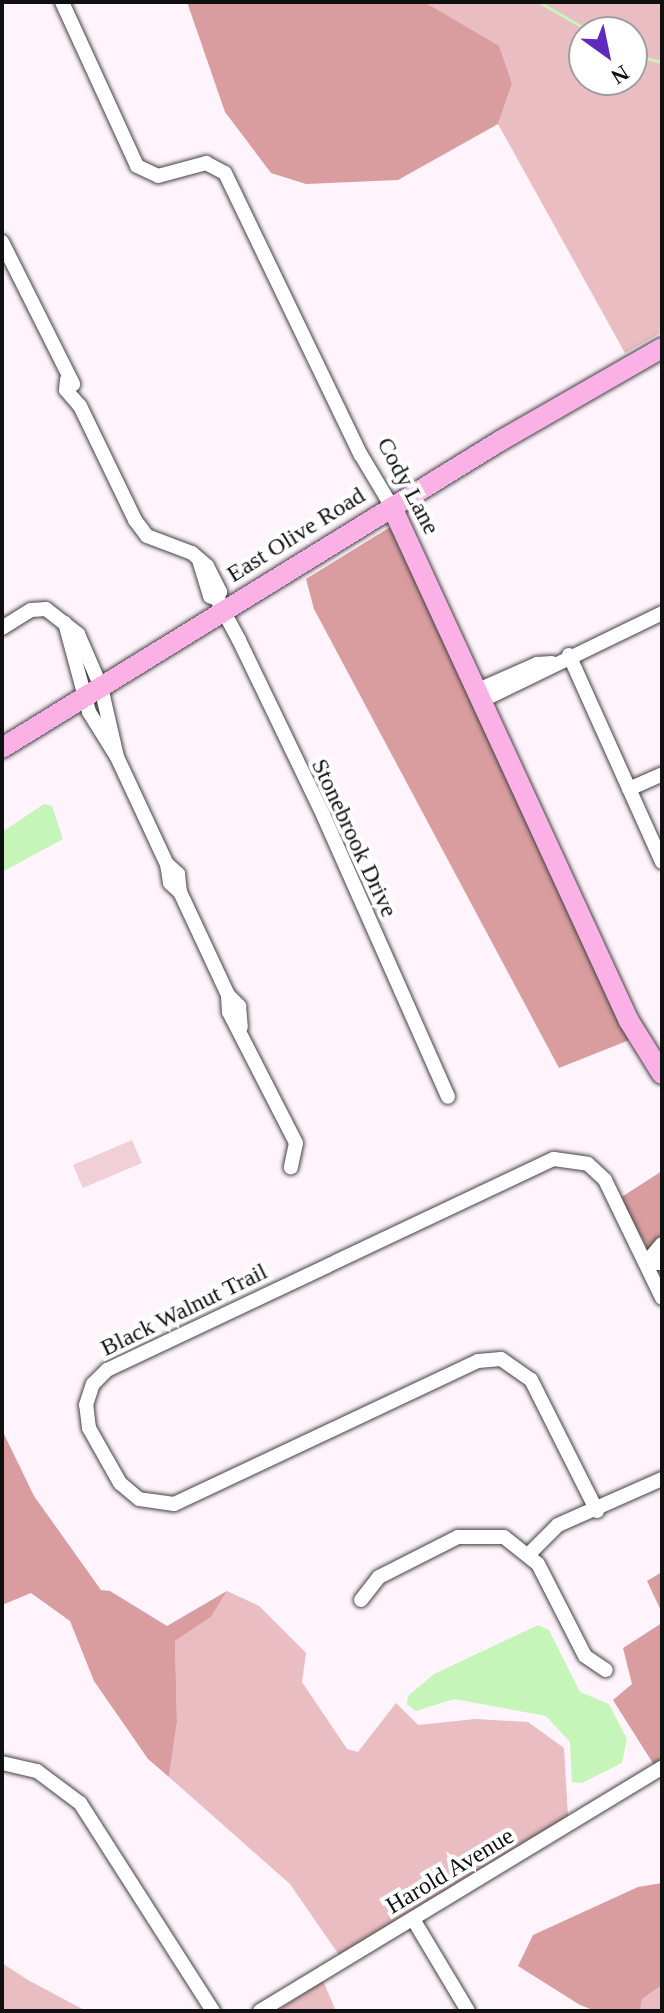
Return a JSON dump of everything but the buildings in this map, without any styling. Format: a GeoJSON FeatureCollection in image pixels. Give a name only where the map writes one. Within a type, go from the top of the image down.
{"type":"FeatureCollection","features":[{"type":"Feature","properties":{"kind":"street","name":"Cody Lane"},"geometry":{"type":"LineString","coordinates":[[62,2],[137,166],[158,176],[206,163],[225,173],[361,455],[392,507],[629,1021],[662,1074]]}},
{"type":"Feature","properties":{"kind":"street","name":"Stonebrook Drive"},"geometry":{"type":"LineString","coordinates":[[2,242],[67,380],[66,390],[80,406],[141,528],[199,560],[210,596],[220,605],[324,817],[448,1097]]}},
{"type":"Feature","properties":{"kind":"street","name":"East Olive Road"},"geometry":{"type":"LineString","coordinates":[[2,748],[94,692],[220,605],[662,348]]}},
{"type":"Feature","properties":{"kind":"street"},"geometry":{"type":"LineString","coordinates":[[2,628],[39,608],[54,612],[65,623],[94,692],[96,727],[117,757],[167,864],[167,877],[180,892],[228,995],[229,1012],[241,1027],[296,1143],[291,1167]]}},
{"type":"Feature","properties":{"kind":"street"},"geometry":{"type":"LineString","coordinates":[[478,696],[539,675],[552,663],[662,613]]}},
{"type":"Feature","properties":{"kind":"street"},"geometry":{"type":"LineString","coordinates":[[569,655],[662,862]]}},
{"type":"Feature","properties":{"kind":"street"},"geometry":{"type":"LineString","coordinates":[[629,789],[662,774]]}},
{"type":"Feature","properties":{"kind":"street","name":"Black Walnut Trail"},"geometry":{"type":"LineString","coordinates":[[597,1511],[531,1380],[501,1359],[478,1361],[174,1504],[139,1499],[120,1483],[89,1428],[86,1405],[93,1384],[107,1370],[554,1159],[577,1159],[597,1171],[662,1298]]}},
{"type":"Feature","properties":{"kind":"street"},"geometry":{"type":"LineString","coordinates":[[646,1263],[662,1244]]}},
{"type":"Feature","properties":{"kind":"street"},"geometry":{"type":"LineString","coordinates":[[646,1263],[662,1263]]}},
{"type":"Feature","properties":{"kind":"street"},"geometry":{"type":"LineString","coordinates":[[530,1553],[558,1525],[597,1511],[662,1479]]}},
{"type":"Feature","properties":{"kind":"street"},"geometry":{"type":"LineString","coordinates":[[361,1600],[379,1577],[458,1537],[490,1534],[530,1553],[585,1656],[606,1670]]}},
{"type":"Feature","properties":{"kind":"street"},"geometry":{"type":"LineString","coordinates":[[2,1763],[37,1771],[80,1803],[213,2011]]}},
{"type":"Feature","properties":{"kind":"street","name":"Harold Avenue"},"geometry":{"type":"LineString","coordinates":[[260,2011],[662,1768]]}},
{"type":"Feature","properties":{"kind":"street"},"geometry":{"type":"LineString","coordinates":[[413,1919],[468,2011]]}},
{"type":"Feature","properties":{"kind":"shaded area"},"geometry":{"type":"Polygon","coordinates":[[[187,2],[424,2],[499,46],[512,84],[498,124],[398,180],[306,184],[271,173],[225,112],[187,2]]]}},
{"type":"Feature","properties":{"kind":"shaded area"},"geometry":{"type":"Polygon","coordinates":[[[424,2],[662,2],[662,332],[625,353],[498,124],[512,84],[424,2]]]}},
{"type":"Feature","properties":{"kind":"shaded area"},"geometry":{"type":"Polygon","coordinates":[[[395,524],[632,1039],[559,1068],[314,609],[306,579],[395,524]]]}},
{"type":"Feature","properties":{"kind":"shaded area"},"geometry":{"type":"Polygon","coordinates":[[[44,804],[52,806],[63,839],[4,871],[2,832],[44,804]]]}},
{"type":"Feature","properties":{"kind":"shaded area"},"geometry":{"type":"Polygon","coordinates":[[[132,1140],[142,1163],[83,1188],[73,1165],[132,1140]]]}},
{"type":"Feature","properties":{"kind":"shaded area"},"geometry":{"type":"Polygon","coordinates":[[[662,1171],[662,1236],[648,1249],[620,1198],[662,1171]]]}},
{"type":"Feature","properties":{"kind":"shaded area"},"geometry":{"type":"Polygon","coordinates":[[[2,1430],[34,1496],[101,1590],[110,1591],[167,1626],[227,1591],[211,1617],[175,1641],[177,1722],[169,1777],[148,1759],[94,1681],[70,1621],[31,1593],[2,1605],[2,1430]]]}},
{"type":"Feature","properties":{"kind":"shaded area"},"geometry":{"type":"Polygon","coordinates":[[[662,1572],[662,1613],[647,1581],[662,1572]]]}},
{"type":"Feature","properties":{"kind":"shaded area"},"geometry":{"type":"Polygon","coordinates":[[[227,1591],[259,1606],[306,1653],[302,1682],[347,1749],[358,1752],[396,1703],[418,1725],[475,1719],[528,1722],[564,1748],[568,1817],[339,1955],[290,1884],[169,1777],[177,1722],[175,1641],[211,1617],[227,1591]]]}},
{"type":"Feature","properties":{"kind":"shaded area"},"geometry":{"type":"Polygon","coordinates":[[[662,1623],[662,1760],[654,1765],[613,1700],[632,1684],[623,1648],[662,1623]]]}},
{"type":"Feature","properties":{"kind":"shaded area"},"geometry":{"type":"Polygon","coordinates":[[[538,1625],[549,1630],[580,1692],[609,1704],[627,1739],[622,1763],[582,1783],[572,1782],[570,1742],[546,1716],[454,1699],[416,1711],[407,1704],[408,1696],[434,1674],[538,1625]]]}},
{"type":"Feature","properties":{"kind":"shaded area"},"geometry":{"type":"Polygon","coordinates":[[[662,1883],[662,1985],[642,1999],[640,2011],[596,2011],[580,2005],[518,1966],[533,1935],[638,1887],[662,1883]]]}},
{"type":"Feature","properties":{"kind":"shaded area"},"geometry":{"type":"Polygon","coordinates":[[[2,1963],[28,1980],[86,2011],[2,2011],[2,1963]]]}},
{"type":"Feature","properties":{"kind":"shaded area"},"geometry":{"type":"Polygon","coordinates":[[[323,1981],[336,2011],[277,2011],[323,1981]]]}},
{"type":"Feature","properties":{"kind":"shaded area"},"geometry":{"type":"Polygon","coordinates":[[[662,1985],[662,2011],[640,2011],[642,1999],[662,1985]]]}},
{"type":"Feature","properties":{"kind":"waterway"},"geometry":{"type":"LineString","coordinates":[[539,2],[568,19]]}},
{"type":"Feature","properties":{"kind":"waterway"},"geometry":{"type":"LineString","coordinates":[[648,59],[662,62]]}}]}
